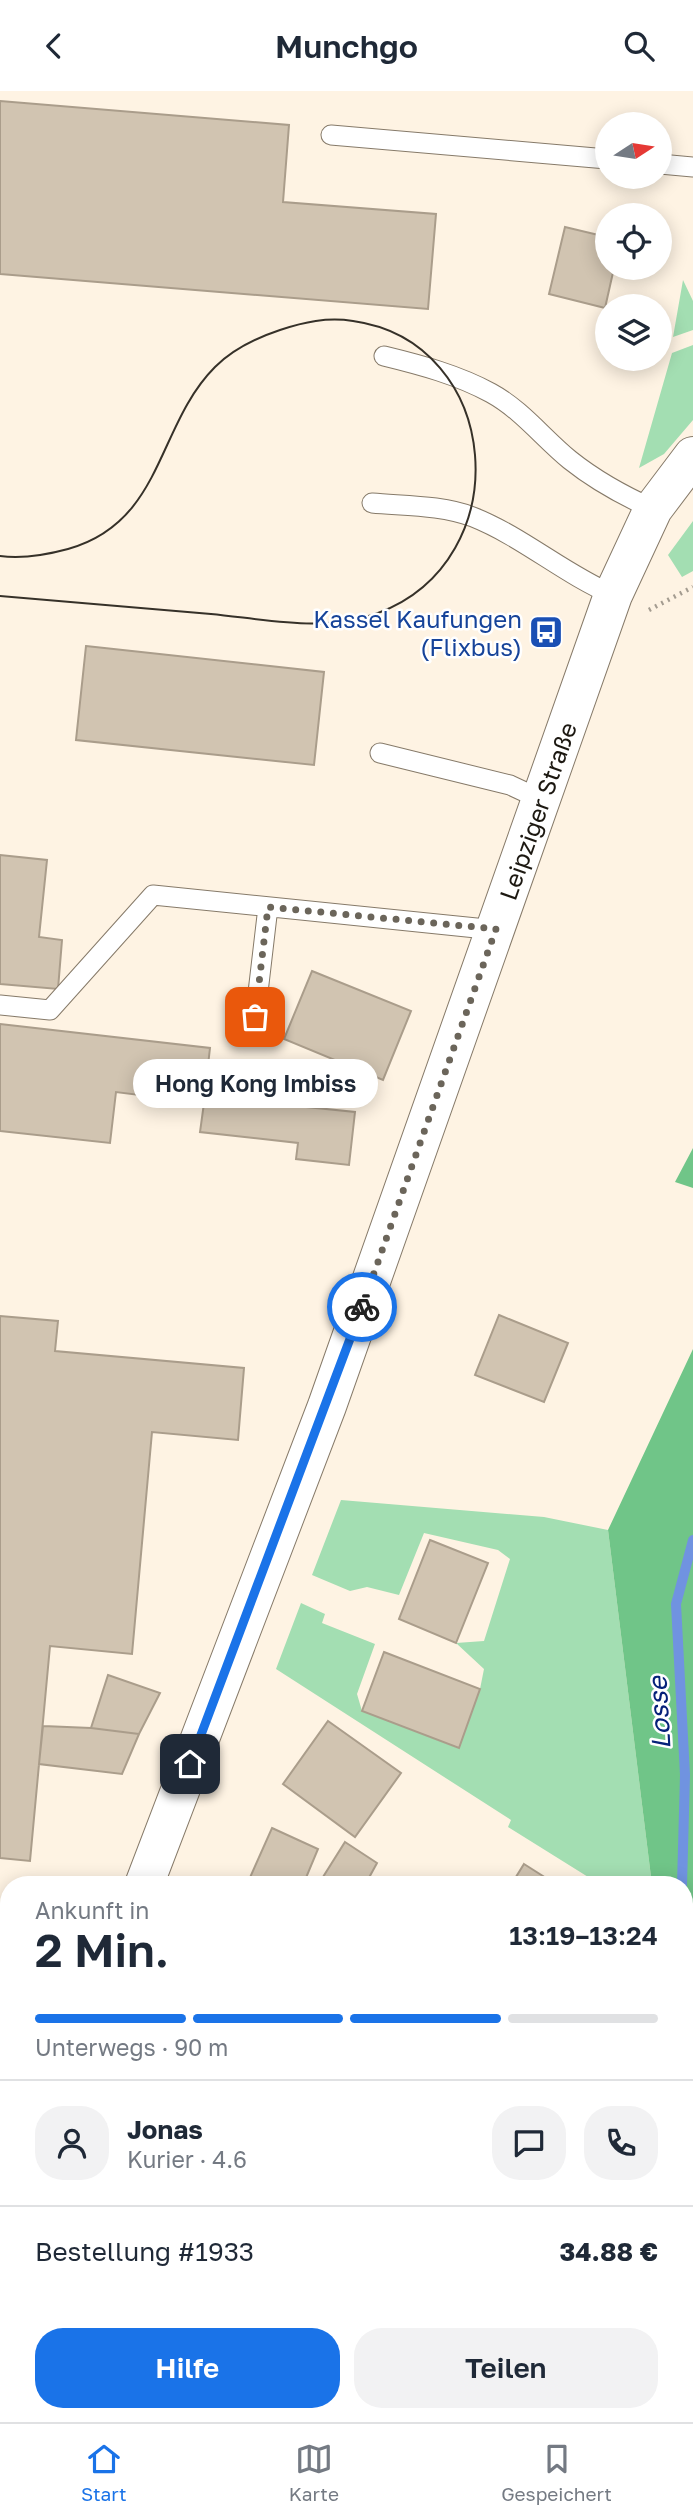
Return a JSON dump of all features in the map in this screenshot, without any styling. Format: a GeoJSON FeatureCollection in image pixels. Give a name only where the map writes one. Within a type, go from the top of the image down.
{"type":"FeatureCollection","features":[{"type":"Feature","properties":{"kind":"street","name":"Leipziger Straße"},"geometry":{"type":"LineString","coordinates":[[147,1876],[327,1406],[613,595],[653,509],[693,456]]}},
{"type":"Feature","properties":{"kind":"lane"},"geometry":{"type":"LineString","coordinates":[[331,135],[595,158]]}},
{"type":"Feature","properties":{"kind":"lane"},"geometry":{"type":"LineString","coordinates":[[672,165],[693,167]]}},
{"type":"Feature","properties":{"kind":"lane"},"geometry":{"type":"LineString","coordinates":[[384,356],[441,371],[493,394],[535,426],[569,459],[620,494],[653,509]]}},
{"type":"Feature","properties":{"kind":"lane"},"geometry":{"type":"LineString","coordinates":[[372,503],[445,510],[471,516],[500,530],[581,581],[613,595]]}},
{"type":"Feature","properties":{"kind":"lane"},"geometry":{"type":"LineString","coordinates":[[380,753],[510,785],[542,800]]}},
{"type":"Feature","properties":{"kind":"lane"},"geometry":{"type":"LineString","coordinates":[[0,1005],[50,1010],[153,895],[496,929]]}},
{"type":"Feature","properties":{"kind":"lane"},"geometry":{"type":"LineString","coordinates":[[255,1017],[268,907]]}},
{"type":"Feature","properties":{"kind":"path"},"geometry":{"type":"LineString","coordinates":[[649,611],[693,587]]}},
{"type":"Feature","properties":{"kind":"green space"},"geometry":{"type":"Polygon","coordinates":[[[683,280],[693,301],[693,330],[673,337],[683,280]]]}},
{"type":"Feature","properties":{"kind":"green space"},"geometry":{"type":"Polygon","coordinates":[[[693,345],[693,420],[664,454],[639,468],[667,371],[672,371],[672,353],[693,345]]]}},
{"type":"Feature","properties":{"kind":"green space"},"geometry":{"type":"Polygon","coordinates":[[[693,521],[693,571],[682,577],[668,555],[693,521]]]}},
{"type":"Feature","properties":{"kind":"green space"},"geometry":{"type":"Polygon","coordinates":[[[693,1148],[693,1188],[675,1182],[693,1148]]]}},
{"type":"Feature","properties":{"kind":"green space"},"geometry":{"type":"Polygon","coordinates":[[[693,1349],[693,1876],[651,1876],[608,1530],[693,1349]]]}},
{"type":"Feature","properties":{"kind":"green space"},"geometry":{"type":"Polygon","coordinates":[[[341,1500],[544,1517],[608,1530],[651,1876],[587,1876],[508,1827],[511,1820],[276,1669],[301,1603],[325,1614],[322,1623],[375,1644],[357,1694],[362,1711],[458,1748],[480,1689],[484,1669],[456,1643],[484,1641],[510,1559],[498,1550],[424,1533],[399,1595],[367,1587],[350,1591],[312,1575],[341,1500]]]}},
{"type":"Feature","properties":{"kind":"building"},"geometry":{"type":"Polygon","coordinates":[[[0,101],[289,125],[283,202],[436,214],[428,309],[0,274],[0,101]]]}},
{"type":"Feature","properties":{"kind":"building"},"geometry":{"type":"Polygon","coordinates":[[[565,227],[595,234],[595,280],[611,280],[608,294],[595,294],[595,306],[549,294],[565,227]]]}},
{"type":"Feature","properties":{"kind":"building"},"geometry":{"type":"Polygon","coordinates":[[[86,646],[324,672],[314,765],[76,740],[86,646]]]}},
{"type":"Feature","properties":{"kind":"building"},"geometry":{"type":"Polygon","coordinates":[[[0,855],[47,860],[39,937],[62,940],[58,989],[0,984],[0,855]]]}},
{"type":"Feature","properties":{"kind":"building"},"geometry":{"type":"Polygon","coordinates":[[[312,971],[411,1011],[383,1080],[284,1039],[312,971]]]}},
{"type":"Feature","properties":{"kind":"building"},"geometry":{"type":"Polygon","coordinates":[[[0,1024],[210,1048],[207,1074],[309,1085],[307,1107],[355,1112],[349,1165],[296,1159],[298,1143],[200,1132],[204,1103],[116,1092],[110,1143],[0,1131],[0,1024]]]}},
{"type":"Feature","properties":{"kind":"building"},"geometry":{"type":"Polygon","coordinates":[[[499,1315],[568,1343],[544,1402],[475,1375],[499,1315]]]}},
{"type":"Feature","properties":{"kind":"building"},"geometry":{"type":"Polygon","coordinates":[[[0,1316],[58,1321],[55,1351],[244,1368],[238,1440],[152,1432],[132,1654],[50,1646],[30,1861],[0,1858],[0,1316]]]}},
{"type":"Feature","properties":{"kind":"building"},"geometry":{"type":"Polygon","coordinates":[[[430,1540],[488,1563],[456,1643],[399,1619],[430,1540]]]}},
{"type":"Feature","properties":{"kind":"building"},"geometry":{"type":"Polygon","coordinates":[[[384,1652],[480,1689],[459,1748],[362,1711],[384,1652]]]}},
{"type":"Feature","properties":{"kind":"building"},"geometry":{"type":"Polygon","coordinates":[[[108,1675],[160,1693],[139,1734],[91,1728],[108,1675]]]}},
{"type":"Feature","properties":{"kind":"building"},"geometry":{"type":"Polygon","coordinates":[[[328,1721],[401,1773],[355,1837],[283,1784],[328,1721]]]}},
{"type":"Feature","properties":{"kind":"building"},"geometry":{"type":"Polygon","coordinates":[[[43,1726],[139,1734],[122,1774],[39,1764],[43,1726]]]}},
{"type":"Feature","properties":{"kind":"building"},"geometry":{"type":"Polygon","coordinates":[[[272,1828],[318,1849],[307,1876],[251,1876],[272,1828]]]}},
{"type":"Feature","properties":{"kind":"building"},"geometry":{"type":"Polygon","coordinates":[[[345,1842],[377,1863],[370,1876],[324,1876],[345,1842]]]}},
{"type":"Feature","properties":{"kind":"building"},"geometry":{"type":"Polygon","coordinates":[[[524,1864],[543,1876],[517,1876],[524,1864]]]}},
{"type":"Feature","properties":{"kind":"waterway","name":"Losse"},"geometry":{"type":"LineString","coordinates":[[682,1876],[685,1775],[676,1604],[693,1540]]}},
{"type":"Feature","properties":{"kind":"tram line"},"geometry":{"type":"LineString","coordinates":[[0,556],[34,556],[68,549],[99,536],[123,517],[141,495],[196,391],[215,367],[245,345],[289,327],[316,321],[343,320],[403,337],[440,368],[464,409],[475,455],[472,503],[455,548],[424,586],[378,613],[337,622],[295,623],[0,596]]}},
{"type":"Feature","properties":{"kind":"way so far"},"geometry":{"type":"LineString","coordinates":[[255,1017],[268,907],[496,929],[362,1307]]}},
{"type":"Feature","properties":{"kind":"place","name":"Kassel Kaufungen (Flixbus)"},"geometry":{"type":"Point","coordinates":[546,632]}},
{"type":"Feature","properties":{"kind":"place","name":"Hong Kong Imbiss"},"geometry":{"type":"Point","coordinates":[255,1017]}},
{"type":"Feature","properties":{"kind":"route"},"geometry":{"type":"LineString","coordinates":[[190,1764],[327,1406],[362,1307]]}}]}
